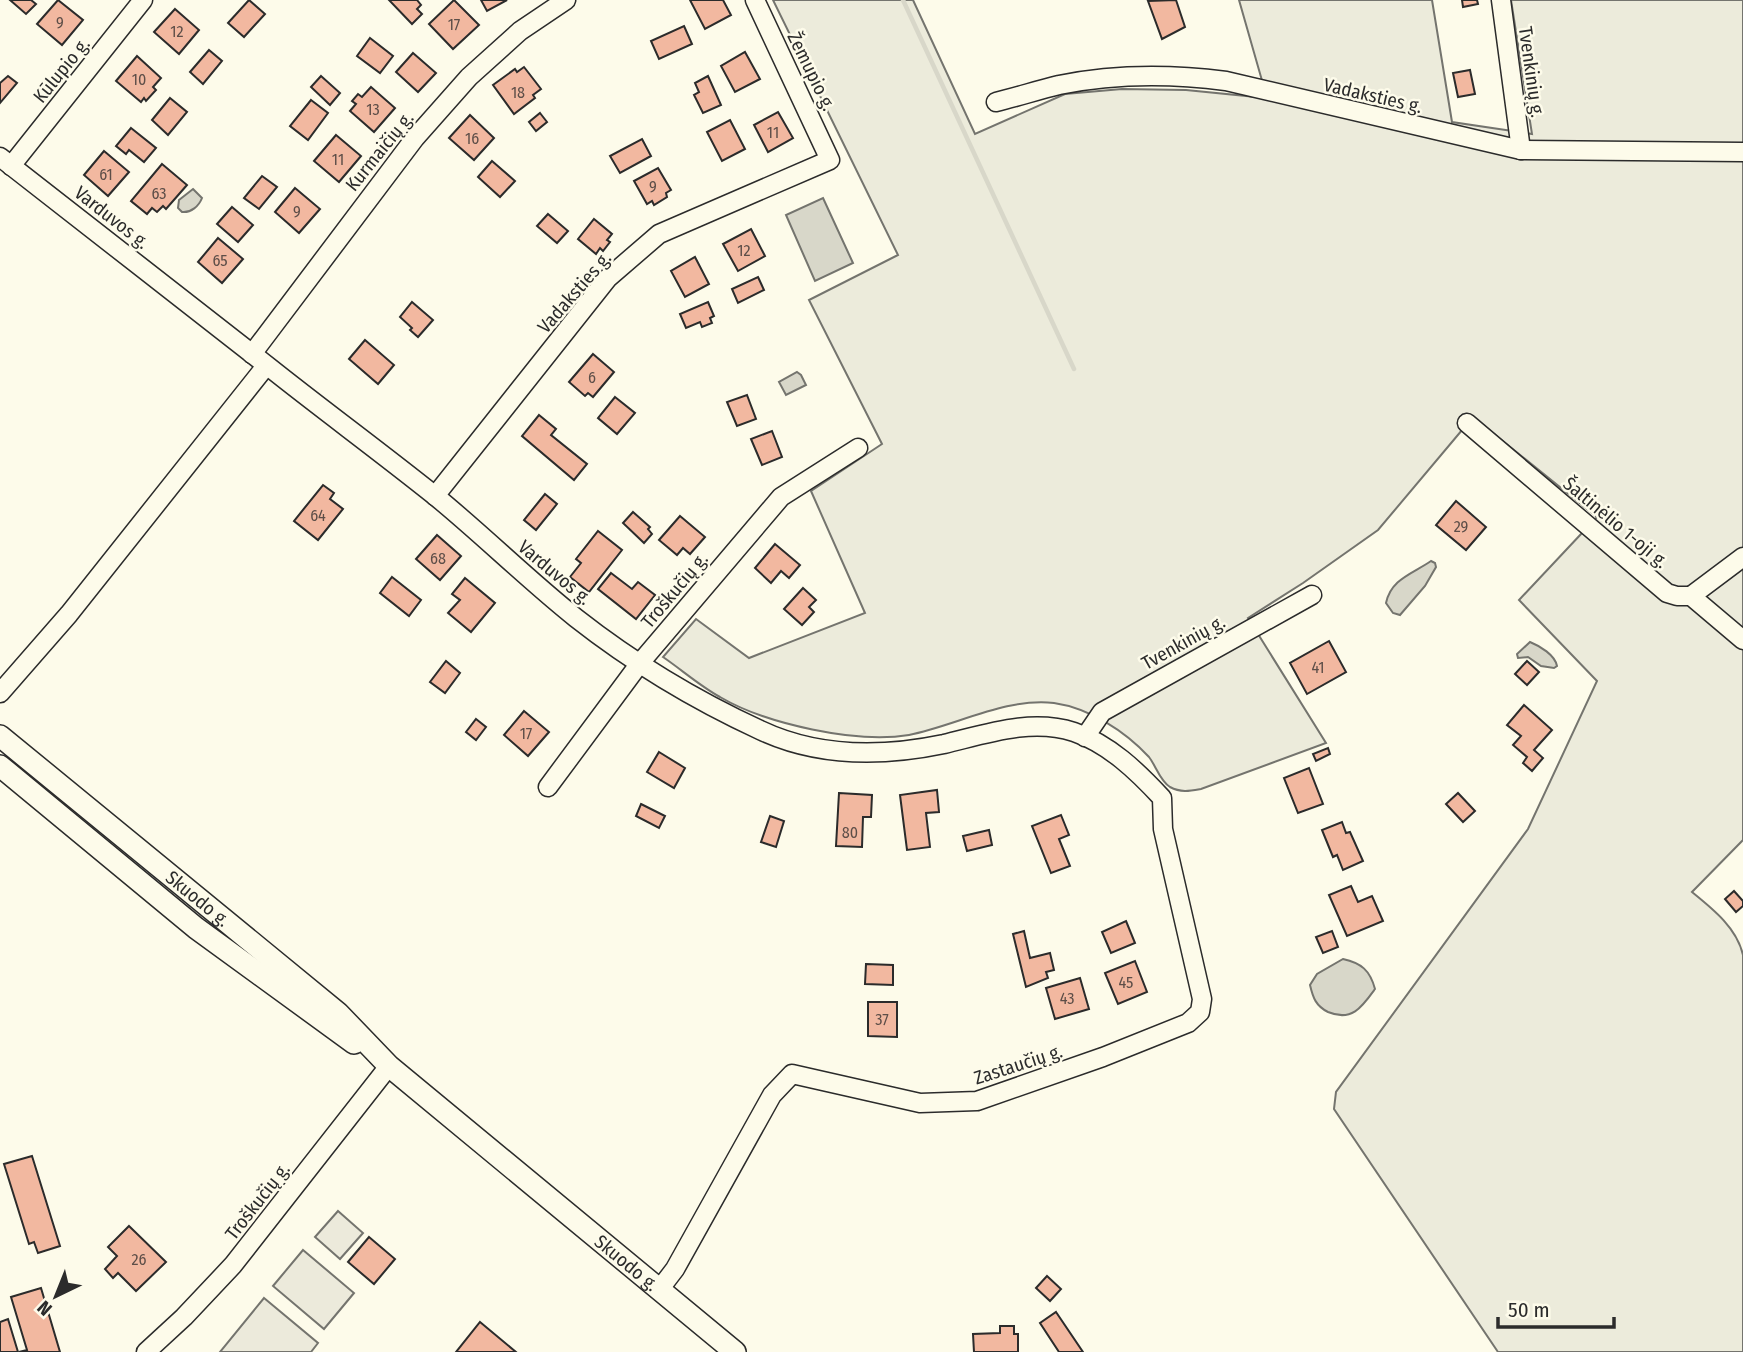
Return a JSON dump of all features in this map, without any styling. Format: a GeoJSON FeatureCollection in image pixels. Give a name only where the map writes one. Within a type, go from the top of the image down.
{"type":"FeatureCollection","features":[{"type":"Feature","properties":{"kind":"main road","name":"Skuodo g."},"geometry":{"type":"LineString","coordinates":[[0,736],[338,1013],[389,1066]]}},
{"type":"Feature","properties":{"kind":"main road","name":"Skuodo g."},"geometry":{"type":"LineString","coordinates":[[0,766],[196,928],[327,1025],[389,1066],[735,1352]]}},
{"type":"Feature","properties":{"kind":"street","name":"Kūlupio g."},"geometry":{"type":"LineString","coordinates":[[6,161],[143,0]]}},
{"type":"Feature","properties":{"kind":"street","name":"Kurmaičių g."},"geometry":{"type":"LineString","coordinates":[[252,354],[330,248],[442,107],[469,77],[520,31],[566,0]]}},
{"type":"Feature","properties":{"kind":"street","name":"Žemupio g."},"geometry":{"type":"LineString","coordinates":[[755,0],[830,160]]}},
{"type":"Feature","properties":{"kind":"street","name":"Tvenkinių g."},"geometry":{"type":"LineString","coordinates":[[1502,0],[1521,149]]}},
{"type":"Feature","properties":{"kind":"street","name":"Vadaksties g."},"geometry":{"type":"LineString","coordinates":[[996,102],[1059,85],[1093,80],[1200,78],[1226,81],[1521,149],[1743,152]]}},
{"type":"Feature","properties":{"kind":"street","name":"Vadaksties g."},"geometry":{"type":"LineString","coordinates":[[435,496],[608,278],[659,234],[830,160]]}},
{"type":"Feature","properties":{"kind":"street","name":"Varduvos g."},"geometry":{"type":"LineString","coordinates":[[6,161],[435,496],[566,609],[640,663],[718,710],[790,743],[820,750],[862,752],[914,749],[1005,729],[1049,727],[1085,737],[1121,759],[1162,798]]}},
{"type":"Feature","properties":{"kind":"street"},"geometry":{"type":"LineString","coordinates":[[0,694],[69,614],[266,366]]}},
{"type":"Feature","properties":{"kind":"street","name":"Šaltinėlio 1-oji g."},"geometry":{"type":"LineString","coordinates":[[1467,424],[1667,593],[1691,596],[1743,640]]}},
{"type":"Feature","properties":{"kind":"street","name":"Troškučių g."},"geometry":{"type":"LineString","coordinates":[[548,787],[640,663],[780,498],[859,448]]}},
{"type":"Feature","properties":{"kind":"street"},"geometry":{"type":"LineString","coordinates":[[1691,596],[1743,557]]}},
{"type":"Feature","properties":{"kind":"street","name":"Tvenkinių g."},"geometry":{"type":"LineString","coordinates":[[1085,737],[1102,712],[1312,594]]}},
{"type":"Feature","properties":{"kind":"street","name":"Zastaučių g."},"geometry":{"type":"LineString","coordinates":[[659,1290],[675,1269],[772,1096],[792,1074],[920,1103],[977,1101],[1103,1057],[1188,1023],[1200,1012],[1202,999],[1163,829],[1162,798]]}},
{"type":"Feature","properties":{"kind":"street","name":"Troškučių g."},"geometry":{"type":"LineString","coordinates":[[146,1352],[184,1317],[233,1265],[389,1066]]}},
{"type":"Feature","properties":{"kind":"shaded area"},"geometry":{"type":"Polygon","coordinates":[[[773,0],[913,0],[975,134],[1065,94],[1122,89],[1186,90],[1267,98],[1239,0],[1432,0],[1452,122],[1532,134],[1511,0],[1743,0],[1743,840],[1692,892],[1730,928],[1743,955],[1743,1352],[1498,1352],[1334,1109],[1336,1092],[1528,829],[1597,681],[1519,600],[1597,517],[1473,417],[1378,530],[1248,618],[1326,743],[1201,789],[1182,791],[1170,787],[1149,757],[1129,738],[1093,715],[1067,706],[1036,702],[1018,704],[909,735],[864,737],[838,734],[786,723],[739,707],[705,688],[663,657],[696,619],[749,658],[865,613],[811,491],[882,444],[809,300],[898,255],[773,0]]]}},
{"type":"Feature","properties":{"kind":"shaded area"},"geometry":{"type":"Polygon","coordinates":[[[193,189],[202,198],[201,201],[191,210],[182,212],[178,208],[179,200],[193,189]]]}},
{"type":"Feature","properties":{"kind":"shaded area"},"geometry":{"type":"Polygon","coordinates":[[[823,198],[853,263],[815,281],[786,215],[823,198]]]}},
{"type":"Feature","properties":{"kind":"shaded area"},"geometry":{"type":"Polygon","coordinates":[[[797,372],[806,385],[786,395],[779,382],[797,372]]]}},
{"type":"Feature","properties":{"kind":"shaded area"},"geometry":{"type":"Polygon","coordinates":[[[1431,561],[1436,567],[1425,586],[1400,615],[1393,613],[1386,603],[1392,588],[1431,561]]]}},
{"type":"Feature","properties":{"kind":"shaded area"},"geometry":{"type":"Polygon","coordinates":[[[1530,642],[1550,655],[1557,666],[1541,666],[1528,657],[1518,658],[1517,654],[1530,642]]]}},
{"type":"Feature","properties":{"kind":"shaded area"},"geometry":{"type":"Polygon","coordinates":[[[1343,959],[1364,968],[1375,989],[1356,1011],[1336,1015],[1318,1004],[1310,985],[1317,974],[1343,959]]]}},
{"type":"Feature","properties":{"kind":"shaded area"},"geometry":{"type":"Polygon","coordinates":[[[338,1211],[363,1233],[340,1259],[315,1237],[338,1211]]]}},
{"type":"Feature","properties":{"kind":"shaded area"},"geometry":{"type":"Polygon","coordinates":[[[303,1250],[354,1293],[324,1329],[273,1286],[303,1250]]]}},
{"type":"Feature","properties":{"kind":"shaded area"},"geometry":{"type":"Polygon","coordinates":[[[264,1298],[318,1343],[311,1352],[220,1352],[264,1298]]]}},
{"type":"Feature","properties":{"kind":"building"},"geometry":{"type":"Polygon","coordinates":[[[10,0],[31,0],[36,4],[26,14],[10,0]]]}},
{"type":"Feature","properties":{"kind":"building"},"geometry":{"type":"Polygon","coordinates":[[[58,0],[83,20],[62,45],[37,24],[58,0]]]}},
{"type":"Feature","properties":{"kind":"building"},"geometry":{"type":"Polygon","coordinates":[[[249,0],[265,14],[244,37],[228,23],[249,0]]]}},
{"type":"Feature","properties":{"kind":"building"},"geometry":{"type":"Polygon","coordinates":[[[389,0],[417,0],[421,5],[417,9],[422,14],[412,24],[389,0]]]}},
{"type":"Feature","properties":{"kind":"building"},"geometry":{"type":"Polygon","coordinates":[[[454,0],[479,25],[453,49],[429,24],[454,0]]]}},
{"type":"Feature","properties":{"kind":"building"},"geometry":{"type":"Polygon","coordinates":[[[481,0],[507,0],[487,11],[481,0]]]}},
{"type":"Feature","properties":{"kind":"building"},"geometry":{"type":"Polygon","coordinates":[[[690,0],[723,0],[731,15],[705,29],[690,0]]]}},
{"type":"Feature","properties":{"kind":"building"},"geometry":{"type":"Polygon","coordinates":[[[1176,0],[1185,27],[1162,39],[1148,1],[1176,0]]]}},
{"type":"Feature","properties":{"kind":"building"},"geometry":{"type":"Polygon","coordinates":[[[1462,0],[1477,0],[1478,4],[1463,7],[1462,0]]]}},
{"type":"Feature","properties":{"kind":"building"},"geometry":{"type":"Polygon","coordinates":[[[175,9],[199,30],[179,54],[154,32],[175,9]]]}},
{"type":"Feature","properties":{"kind":"building"},"geometry":{"type":"Polygon","coordinates":[[[684,26],[692,44],[659,59],[651,41],[684,26]]]}},
{"type":"Feature","properties":{"kind":"building"},"geometry":{"type":"Polygon","coordinates":[[[370,38],[393,56],[380,73],[357,56],[370,38]]]}},
{"type":"Feature","properties":{"kind":"building"},"geometry":{"type":"Polygon","coordinates":[[[209,50],[222,61],[203,84],[190,72],[209,50]]]}},
{"type":"Feature","properties":{"kind":"building"},"geometry":{"type":"Polygon","coordinates":[[[745,52],[760,79],[735,92],[721,66],[745,52]]]}},
{"type":"Feature","properties":{"kind":"building"},"geometry":{"type":"Polygon","coordinates":[[[413,53],[436,73],[418,92],[396,72],[413,53]]]}},
{"type":"Feature","properties":{"kind":"building"},"geometry":{"type":"Polygon","coordinates":[[[137,56],[161,78],[153,87],[156,90],[146,101],[144,98],[141,102],[116,81],[137,56]]]}},
{"type":"Feature","properties":{"kind":"building"},"geometry":{"type":"Polygon","coordinates":[[[524,67],[541,89],[533,95],[535,98],[514,114],[493,85],[515,69],[517,72],[524,67]]]}},
{"type":"Feature","properties":{"kind":"building"},"geometry":{"type":"Polygon","coordinates":[[[1470,70],[1475,94],[1458,97],[1453,73],[1470,70]]]}},
{"type":"Feature","properties":{"kind":"building"},"geometry":{"type":"Polygon","coordinates":[[[8,76],[17,83],[0,103],[0,83],[8,76]]]}},
{"type":"Feature","properties":{"kind":"building"},"geometry":{"type":"Polygon","coordinates":[[[321,76],[340,93],[330,105],[311,87],[321,76]]]}},
{"type":"Feature","properties":{"kind":"building"},"geometry":{"type":"Polygon","coordinates":[[[708,76],[721,105],[703,113],[694,95],[699,92],[695,83],[708,76]]]}},
{"type":"Feature","properties":{"kind":"building"},"geometry":{"type":"Polygon","coordinates":[[[371,87],[395,108],[374,132],[350,111],[356,104],[352,101],[358,94],[362,97],[371,87]]]}},
{"type":"Feature","properties":{"kind":"building"},"geometry":{"type":"Polygon","coordinates":[[[170,98],[187,112],[168,135],[152,120],[170,98]]]}},
{"type":"Feature","properties":{"kind":"building"},"geometry":{"type":"Polygon","coordinates":[[[311,100],[328,113],[308,140],[290,126],[311,100]]]}},
{"type":"Feature","properties":{"kind":"building"},"geometry":{"type":"Polygon","coordinates":[[[778,112],[793,138],[768,152],[754,125],[778,112]]]}},
{"type":"Feature","properties":{"kind":"building"},"geometry":{"type":"Polygon","coordinates":[[[540,113],[547,122],[536,131],[529,122],[540,113]]]}},
{"type":"Feature","properties":{"kind":"building"},"geometry":{"type":"Polygon","coordinates":[[[470,115],[494,138],[474,160],[449,138],[470,115]]]}},
{"type":"Feature","properties":{"kind":"building"},"geometry":{"type":"Polygon","coordinates":[[[730,120],[745,149],[722,161],[707,132],[730,120]]]}},
{"type":"Feature","properties":{"kind":"building"},"geometry":{"type":"Polygon","coordinates":[[[131,128],[156,148],[144,162],[129,150],[126,154],[116,146],[131,128]]]}},
{"type":"Feature","properties":{"kind":"building"},"geometry":{"type":"Polygon","coordinates":[[[336,135],[361,156],[339,182],[314,161],[336,135]]]}},
{"type":"Feature","properties":{"kind":"building"},"geometry":{"type":"Polygon","coordinates":[[[642,139],[651,156],[620,173],[610,156],[642,139]]]}},
{"type":"Feature","properties":{"kind":"building"},"geometry":{"type":"Polygon","coordinates":[[[104,151],[129,172],[108,196],[84,175],[104,151]]]}},
{"type":"Feature","properties":{"kind":"building"},"geometry":{"type":"Polygon","coordinates":[[[492,161],[515,181],[500,197],[478,177],[492,161]]]}},
{"type":"Feature","properties":{"kind":"building"},"geometry":{"type":"Polygon","coordinates":[[[162,164],[187,185],[166,209],[163,206],[157,212],[152,208],[147,214],[131,201],[162,164]]]}},
{"type":"Feature","properties":{"kind":"building"},"geometry":{"type":"Polygon","coordinates":[[[658,168],[671,190],[666,193],[667,197],[654,205],[652,201],[647,204],[634,181],[658,168]]]}},
{"type":"Feature","properties":{"kind":"building"},"geometry":{"type":"Polygon","coordinates":[[[262,176],[277,187],[259,209],[244,198],[262,176]]]}},
{"type":"Feature","properties":{"kind":"building"},"geometry":{"type":"Polygon","coordinates":[[[295,188],[320,209],[299,233],[275,212],[295,188]]]}},
{"type":"Feature","properties":{"kind":"building"},"geometry":{"type":"Polygon","coordinates":[[[232,207],[253,225],[238,242],[217,224],[232,207]]]}},
{"type":"Feature","properties":{"kind":"building"},"geometry":{"type":"Polygon","coordinates":[[[548,214],[568,231],[557,243],[537,226],[548,214]]]}},
{"type":"Feature","properties":{"kind":"building"},"geometry":{"type":"Polygon","coordinates":[[[594,219],[612,234],[603,251],[600,248],[596,254],[578,239],[594,219]]]}},
{"type":"Feature","properties":{"kind":"building"},"geometry":{"type":"Polygon","coordinates":[[[751,229],[765,256],[738,271],[723,244],[751,229]]]}},
{"type":"Feature","properties":{"kind":"building"},"geometry":{"type":"Polygon","coordinates":[[[218,238],[243,259],[222,283],[198,262],[218,238]]]}},
{"type":"Feature","properties":{"kind":"building"},"geometry":{"type":"Polygon","coordinates":[[[695,257],[709,284],[685,297],[671,271],[695,257]]]}},
{"type":"Feature","properties":{"kind":"building"},"geometry":{"type":"Polygon","coordinates":[[[758,277],[764,290],[738,303],[732,289],[758,277]]]}},
{"type":"Feature","properties":{"kind":"building"},"geometry":{"type":"Polygon","coordinates":[[[412,302],[433,320],[418,337],[400,317],[412,302]]]}},
{"type":"Feature","properties":{"kind":"building"},"geometry":{"type":"Polygon","coordinates":[[[708,302],[714,316],[710,318],[712,323],[702,327],[700,322],[686,328],[680,314],[708,302]]]}},
{"type":"Feature","properties":{"kind":"building"},"geometry":{"type":"Polygon","coordinates":[[[365,340],[394,365],[378,384],[349,359],[365,340]]]}},
{"type":"Feature","properties":{"kind":"building"},"geometry":{"type":"Polygon","coordinates":[[[593,354],[614,372],[593,397],[588,393],[585,396],[569,382],[593,354]]]}},
{"type":"Feature","properties":{"kind":"building"},"geometry":{"type":"Polygon","coordinates":[[[747,395],[756,419],[737,426],[727,402],[747,395]]]}},
{"type":"Feature","properties":{"kind":"building"},"geometry":{"type":"Polygon","coordinates":[[[615,397],[635,413],[617,434],[598,418],[615,397]]]}},
{"type":"Feature","properties":{"kind":"building"},"geometry":{"type":"Polygon","coordinates":[[[539,415],[556,429],[551,435],[587,464],[574,480],[522,436],[539,415]]]}},
{"type":"Feature","properties":{"kind":"building"},"geometry":{"type":"Polygon","coordinates":[[[772,431],[782,457],[762,465],[751,439],[772,431]]]}},
{"type":"Feature","properties":{"kind":"building"},"geometry":{"type":"Polygon","coordinates":[[[323,485],[334,493],[330,499],[343,509],[318,540],[294,521],[323,485]]]}},
{"type":"Feature","properties":{"kind":"building"},"geometry":{"type":"Polygon","coordinates":[[[545,494],[557,504],[536,530],[524,520],[545,494]]]}},
{"type":"Feature","properties":{"kind":"building"},"geometry":{"type":"Polygon","coordinates":[[[1456,501],[1486,527],[1466,550],[1436,525],[1456,501]]]}},
{"type":"Feature","properties":{"kind":"building"},"geometry":{"type":"Polygon","coordinates":[[[633,512],[650,527],[648,529],[652,534],[644,543],[623,523],[633,512]]]}},
{"type":"Feature","properties":{"kind":"building"},"geometry":{"type":"Polygon","coordinates":[[[680,516],[705,537],[690,554],[683,548],[677,555],[659,540],[680,516]]]}},
{"type":"Feature","properties":{"kind":"building"},"geometry":{"type":"Polygon","coordinates":[[[598,531],[622,550],[589,592],[570,577],[581,563],[576,559],[598,531]]]}},
{"type":"Feature","properties":{"kind":"building"},"geometry":{"type":"Polygon","coordinates":[[[437,535],[461,556],[440,580],[416,559],[437,535]]]}},
{"type":"Feature","properties":{"kind":"building"},"geometry":{"type":"Polygon","coordinates":[[[775,544],[800,565],[789,578],[781,571],[771,583],[755,568],[775,544]]]}},
{"type":"Feature","properties":{"kind":"building"},"geometry":{"type":"Polygon","coordinates":[[[611,573],[632,589],[638,582],[655,595],[636,619],[598,589],[611,573]]]}},
{"type":"Feature","properties":{"kind":"building"},"geometry":{"type":"Polygon","coordinates":[[[392,577],[421,600],[409,616],[380,593],[392,577]]]}},
{"type":"Feature","properties":{"kind":"building"},"geometry":{"type":"Polygon","coordinates":[[[465,578],[495,603],[471,632],[448,613],[460,600],[452,594],[465,578]]]}},
{"type":"Feature","properties":{"kind":"building"},"geometry":{"type":"Polygon","coordinates":[[[803,588],[816,600],[809,607],[814,612],[802,625],[784,609],[803,588]]]}},
{"type":"Feature","properties":{"kind":"building"},"geometry":{"type":"Polygon","coordinates":[[[1329,641],[1346,672],[1307,694],[1290,663],[1329,641]]]}},
{"type":"Feature","properties":{"kind":"building"},"geometry":{"type":"Polygon","coordinates":[[[446,661],[460,673],[445,693],[430,682],[446,661]]]}},
{"type":"Feature","properties":{"kind":"building"},"geometry":{"type":"Polygon","coordinates":[[[1527,661],[1539,672],[1527,685],[1515,674],[1527,661]]]}},
{"type":"Feature","properties":{"kind":"building"},"geometry":{"type":"Polygon","coordinates":[[[1524,705],[1552,730],[1534,750],[1543,758],[1532,771],[1523,763],[1527,757],[1513,745],[1521,736],[1507,725],[1524,705]]]}},
{"type":"Feature","properties":{"kind":"building"},"geometry":{"type":"Polygon","coordinates":[[[524,711],[549,732],[528,756],[504,735],[524,711]]]}},
{"type":"Feature","properties":{"kind":"building"},"geometry":{"type":"Polygon","coordinates":[[[476,719],[486,727],[476,740],[466,732],[476,719]]]}},
{"type":"Feature","properties":{"kind":"building"},"geometry":{"type":"Polygon","coordinates":[[[1328,748],[1330,754],[1316,761],[1313,754],[1328,748]]]}},
{"type":"Feature","properties":{"kind":"building"},"geometry":{"type":"Polygon","coordinates":[[[659,752],[685,768],[674,788],[647,772],[659,752]]]}},
{"type":"Feature","properties":{"kind":"building"},"geometry":{"type":"Polygon","coordinates":[[[1309,768],[1323,804],[1298,813],[1284,778],[1309,768]]]}},
{"type":"Feature","properties":{"kind":"building"},"geometry":{"type":"Polygon","coordinates":[[[937,790],[939,812],[926,813],[930,847],[907,850],[900,795],[937,790]]]}},
{"type":"Feature","properties":{"kind":"building"},"geometry":{"type":"Polygon","coordinates":[[[839,793],[872,795],[871,817],[863,817],[862,847],[836,846],[839,793]]]}},
{"type":"Feature","properties":{"kind":"building"},"geometry":{"type":"Polygon","coordinates":[[[1458,793],[1475,811],[1463,822],[1446,804],[1458,793]]]}},
{"type":"Feature","properties":{"kind":"building"},"geometry":{"type":"Polygon","coordinates":[[[641,804],[665,816],[659,828],[636,816],[641,804]]]}},
{"type":"Feature","properties":{"kind":"building"},"geometry":{"type":"Polygon","coordinates":[[[1061,815],[1069,835],[1059,839],[1070,866],[1051,873],[1032,826],[1061,815]]]}},
{"type":"Feature","properties":{"kind":"building"},"geometry":{"type":"Polygon","coordinates":[[[770,816],[784,821],[776,847],[761,842],[770,816]]]}},
{"type":"Feature","properties":{"kind":"building"},"geometry":{"type":"Polygon","coordinates":[[[1342,822],[1346,833],[1350,832],[1363,861],[1343,870],[1337,855],[1333,857],[1322,830],[1342,822]]]}},
{"type":"Feature","properties":{"kind":"building"},"geometry":{"type":"Polygon","coordinates":[[[989,830],[992,845],[967,851],[963,836],[989,830]]]}},
{"type":"Feature","properties":{"kind":"building"},"geometry":{"type":"Polygon","coordinates":[[[1351,886],[1358,902],[1372,896],[1383,921],[1347,936],[1329,895],[1351,886]]]}},
{"type":"Feature","properties":{"kind":"building"},"geometry":{"type":"Polygon","coordinates":[[[1734,891],[1743,901],[1743,906],[1736,912],[1725,899],[1734,891]]]}},
{"type":"Feature","properties":{"kind":"building"},"geometry":{"type":"Polygon","coordinates":[[[1126,921],[1135,943],[1111,953],[1102,932],[1126,921]]]}},
{"type":"Feature","properties":{"kind":"building"},"geometry":{"type":"Polygon","coordinates":[[[1024,931],[1030,958],[1050,953],[1054,970],[1046,972],[1048,978],[1026,987],[1013,934],[1024,931]]]}},
{"type":"Feature","properties":{"kind":"building"},"geometry":{"type":"Polygon","coordinates":[[[1332,931],[1338,947],[1323,953],[1316,937],[1332,931]]]}},
{"type":"Feature","properties":{"kind":"building"},"geometry":{"type":"Polygon","coordinates":[[[1135,961],[1147,992],[1118,1004],[1105,973],[1135,961]]]}},
{"type":"Feature","properties":{"kind":"building"},"geometry":{"type":"Polygon","coordinates":[[[866,964],[893,965],[893,985],[865,984],[866,964]]]}},
{"type":"Feature","properties":{"kind":"building"},"geometry":{"type":"Polygon","coordinates":[[[1080,978],[1089,1009],[1055,1019],[1046,988],[1080,978]]]}},
{"type":"Feature","properties":{"kind":"building"},"geometry":{"type":"Polygon","coordinates":[[[868,1002],[897,1002],[897,1037],[868,1036],[868,1002]]]}},
{"type":"Feature","properties":{"kind":"building"},"geometry":{"type":"Polygon","coordinates":[[[32,1156],[60,1246],[38,1253],[34,1242],[29,1244],[4,1164],[32,1156]]]}},
{"type":"Feature","properties":{"kind":"building"},"geometry":{"type":"Polygon","coordinates":[[[129,1226],[166,1262],[136,1291],[118,1273],[113,1278],[105,1269],[117,1256],[108,1247],[129,1226]]]}},
{"type":"Feature","properties":{"kind":"building"},"geometry":{"type":"Polygon","coordinates":[[[369,1237],[395,1259],[374,1284],[348,1262],[369,1237]]]}},
{"type":"Feature","properties":{"kind":"building"},"geometry":{"type":"Polygon","coordinates":[[[1047,1276],[1061,1289],[1050,1301],[1036,1288],[1047,1276]]]}},
{"type":"Feature","properties":{"kind":"building"},"geometry":{"type":"Polygon","coordinates":[[[41,1288],[60,1352],[19,1352],[27,1350],[11,1297],[41,1288]]]}},
{"type":"Feature","properties":{"kind":"building"},"geometry":{"type":"Polygon","coordinates":[[[1056,1312],[1083,1352],[1059,1352],[1040,1323],[1056,1312]]]}},
{"type":"Feature","properties":{"kind":"building"},"geometry":{"type":"Polygon","coordinates":[[[8,1319],[18,1352],[0,1352],[0,1322],[8,1319]]]}},
{"type":"Feature","properties":{"kind":"building"},"geometry":{"type":"Polygon","coordinates":[[[480,1322],[516,1352],[456,1352],[480,1322]]]}},
{"type":"Feature","properties":{"kind":"building"},"geometry":{"type":"Polygon","coordinates":[[[1000,1326],[1014,1326],[1014,1334],[1018,1334],[1018,1352],[974,1352],[973,1334],[1000,1333],[1000,1326]]]}},
{"type":"Feature","properties":{"kind":"waterway"},"geometry":{"type":"LineString","coordinates":[[903,0],[1074,369]]}}]}
